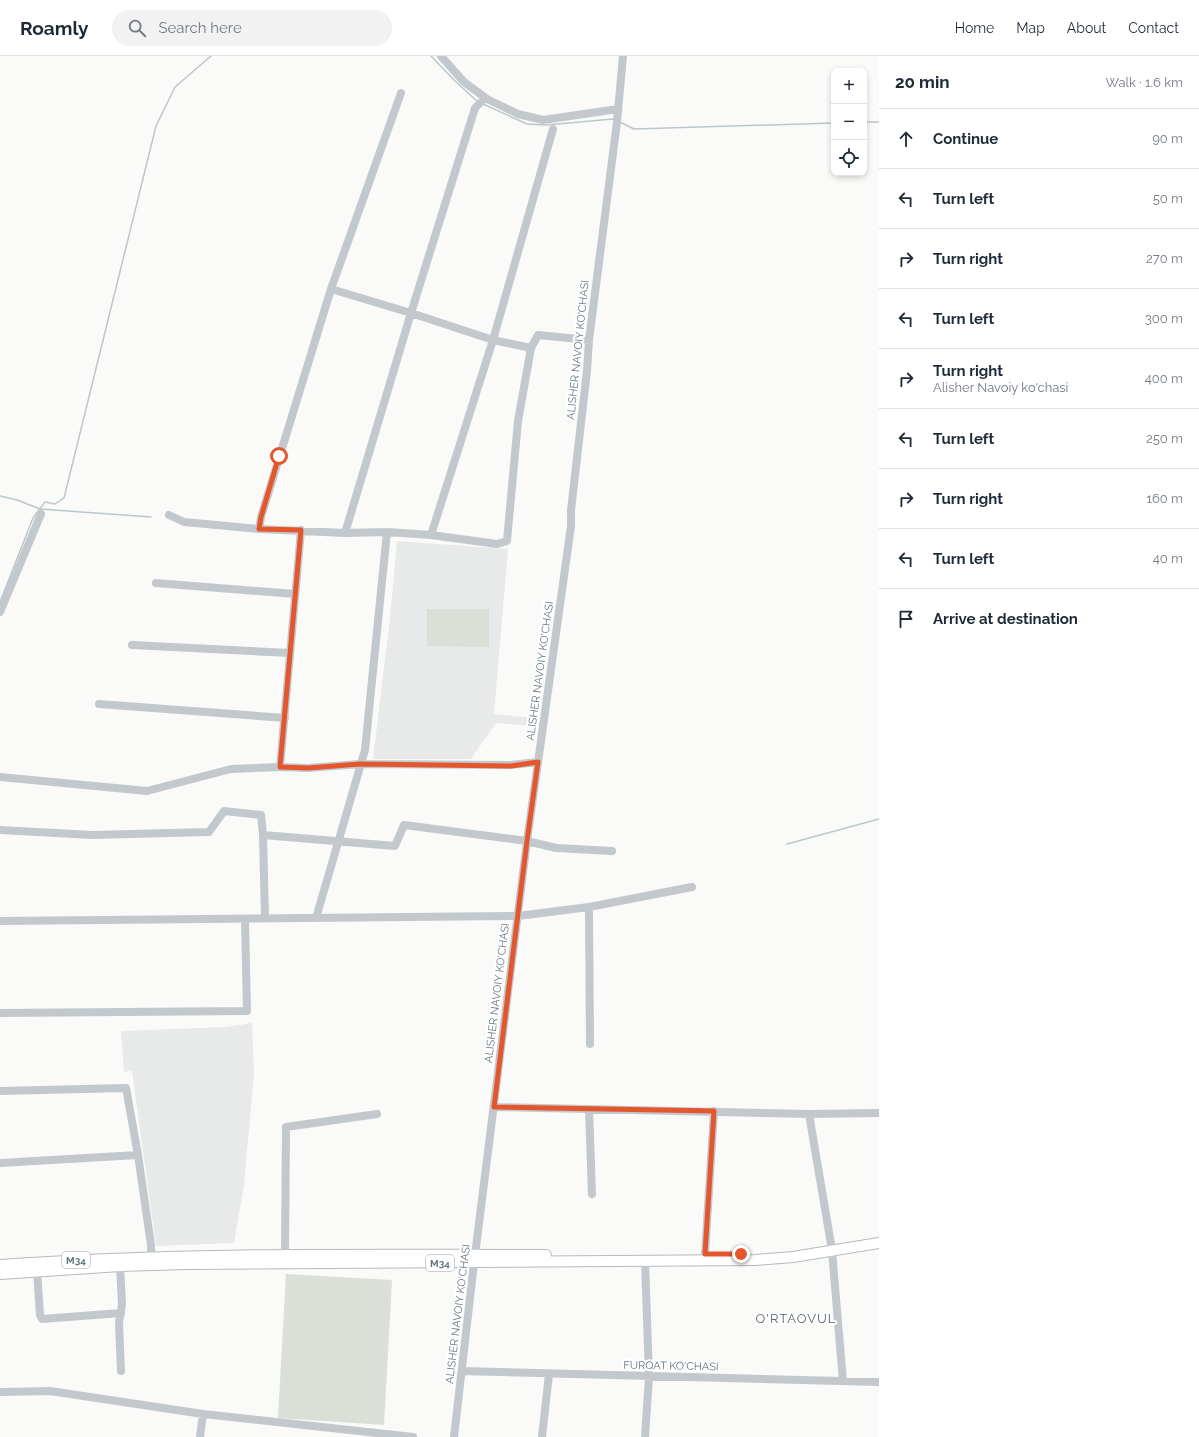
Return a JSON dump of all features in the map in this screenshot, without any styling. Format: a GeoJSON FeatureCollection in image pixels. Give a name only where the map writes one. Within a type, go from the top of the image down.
{"type":"FeatureCollection","features":[{"type":"Feature","properties":{"kind":"main road","name":"M34"},"geometry":{"type":"LineString","coordinates":[[0,1264],[151,1256],[285,1254],[475,1259],[755,1260],[792,1257],[879,1236]]}},
{"type":"Feature","properties":{"kind":"main road","name":"M34"},"geometry":{"type":"LineString","coordinates":[[0,1274],[120,1266],[185,1264],[773,1253],[879,1243]]}},
{"type":"Feature","properties":{"kind":"street"},"geometry":{"type":"LineString","coordinates":[[441,56],[464,82],[484,98],[518,114],[543,120],[618,109]]}},
{"type":"Feature","properties":{"kind":"street","name":"ALISHER NAVOIY KO'CHASI"},"geometry":{"type":"LineString","coordinates":[[454,1437],[527,841],[570,526],[589,340],[617,122],[623,56]]}},
{"type":"Feature","properties":{"kind":"street"},"geometry":{"type":"LineString","coordinates":[[259,529],[261,517],[331,289],[402,93]]}},
{"type":"Feature","properties":{"kind":"street"},"geometry":{"type":"LineString","coordinates":[[345,533],[411,313],[475,108],[484,98]]}},
{"type":"Feature","properties":{"kind":"street"},"geometry":{"type":"LineString","coordinates":[[431,535],[492,340],[553,129]]}},
{"type":"Feature","properties":{"kind":"street"},"geometry":{"type":"LineString","coordinates":[[331,289],[411,313],[492,340],[531,348]]}},
{"type":"Feature","properties":{"kind":"street"},"geometry":{"type":"LineString","coordinates":[[169,515],[184,522],[259,529],[345,533],[387,532],[431,535],[497,544],[507,541],[518,421],[531,348],[538,335],[589,340]]}},
{"type":"Feature","properties":{"kind":"street"},"geometry":{"type":"LineString","coordinates":[[0,612],[41,514]]}},
{"type":"Feature","properties":{"kind":"street"},"geometry":{"type":"LineString","coordinates":[[280,767],[301,530]]}},
{"type":"Feature","properties":{"kind":"street"},"geometry":{"type":"LineString","coordinates":[[316,918],[365,750],[387,532]]}},
{"type":"Feature","properties":{"kind":"street"},"geometry":{"type":"LineString","coordinates":[[156,583],[296,594]]}},
{"type":"Feature","properties":{"kind":"street"},"geometry":{"type":"LineString","coordinates":[[132,645],[290,653]]}},
{"type":"Feature","properties":{"kind":"street"},"geometry":{"type":"LineString","coordinates":[[99,704],[284,718]]}},
{"type":"Feature","properties":{"kind":"street"},"geometry":{"type":"LineString","coordinates":[[0,777],[147,791],[231,769],[280,767],[308,768],[360,764],[511,766],[538,762]]}},
{"type":"Feature","properties":{"kind":"street"},"geometry":{"type":"LineString","coordinates":[[0,830],[92,835],[209,832],[224,811],[261,815],[263,835],[265,918]]}},
{"type":"Feature","properties":{"kind":"street"},"geometry":{"type":"LineString","coordinates":[[263,835],[395,846],[404,825],[527,841],[556,848],[612,851]]}},
{"type":"Feature","properties":{"kind":"street"},"geometry":{"type":"LineString","coordinates":[[0,921],[518,916],[589,907],[692,887]]}},
{"type":"Feature","properties":{"kind":"street"},"geometry":{"type":"LineString","coordinates":[[589,907],[590,1044]]}},
{"type":"Feature","properties":{"kind":"street"},"geometry":{"type":"LineString","coordinates":[[0,1013],[247,1011],[245,919]]}},
{"type":"Feature","properties":{"kind":"street"},"geometry":{"type":"LineString","coordinates":[[0,1091],[126,1088],[138,1155],[151,1256]]}},
{"type":"Feature","properties":{"kind":"street"},"geometry":{"type":"LineString","coordinates":[[494,1107],[809,1114],[879,1113]]}},
{"type":"Feature","properties":{"kind":"street"},"geometry":{"type":"LineString","coordinates":[[589,1109],[592,1194]]}},
{"type":"Feature","properties":{"kind":"street"},"geometry":{"type":"LineString","coordinates":[[705,1254],[714,1111]]}},
{"type":"Feature","properties":{"kind":"street"},"geometry":{"type":"LineString","coordinates":[[285,1254],[286,1126],[377,1114]]}},
{"type":"Feature","properties":{"kind":"street"},"geometry":{"type":"LineString","coordinates":[[809,1114],[831,1248],[843,1381]]}},
{"type":"Feature","properties":{"kind":"street"},"geometry":{"type":"LineString","coordinates":[[0,1163],[138,1155]]}},
{"type":"Feature","properties":{"kind":"street"},"geometry":{"type":"LineString","coordinates":[[645,1260],[649,1377],[645,1437]]}},
{"type":"Feature","properties":{"kind":"street"},"geometry":{"type":"LineString","coordinates":[[120,1266],[121,1313],[119,1323],[121,1371]]}},
{"type":"Feature","properties":{"kind":"street"},"geometry":{"type":"LineString","coordinates":[[37,1271],[40,1315],[42,1319],[121,1313]]}},
{"type":"Feature","properties":{"kind":"street","name":"FURQAT KO'CHASI"},"geometry":{"type":"LineString","coordinates":[[462,1371],[879,1382]]}},
{"type":"Feature","properties":{"kind":"street"},"geometry":{"type":"LineString","coordinates":[[542,1437],[549,1374]]}},
{"type":"Feature","properties":{"kind":"street"},"geometry":{"type":"LineString","coordinates":[[0,1392],[50,1391],[203,1414],[360,1434],[413,1437]]}},
{"type":"Feature","properties":{"kind":"street"},"geometry":{"type":"LineString","coordinates":[[200,1437],[203,1414]]}},
{"type":"Feature","properties":{"kind":"shaded area"},"geometry":{"type":"Polygon","coordinates":[[[397,541],[508,549],[494,714],[532,718],[531,726],[496,723],[471,759],[373,759],[390,618],[397,541]]]}},
{"type":"Feature","properties":{"kind":"shaded area"},"geometry":{"type":"Polygon","coordinates":[[[427,609],[489,609],[489,647],[427,646],[427,609]]]}},
{"type":"Feature","properties":{"kind":"shaded area"},"geometry":{"type":"Polygon","coordinates":[[[252,1023],[254,1073],[244,1185],[234,1243],[156,1246],[132,1071],[124,1072],[121,1031],[226,1027],[252,1023]]]}},
{"type":"Feature","properties":{"kind":"shaded area"},"geometry":{"type":"Polygon","coordinates":[[[286,1274],[392,1280],[384,1425],[278,1418],[286,1274]]]}},
{"type":"Feature","properties":{"kind":"waterway"},"geometry":{"type":"LineString","coordinates":[[0,602],[33,518],[45,502],[55,504],[64,498],[156,126],[175,87],[211,56]]}},
{"type":"Feature","properties":{"kind":"waterway"},"geometry":{"type":"LineString","coordinates":[[431,56],[478,102]]}},
{"type":"Feature","properties":{"kind":"waterway"},"geometry":{"type":"LineString","coordinates":[[483,104],[527,124],[546,125],[615,120]]}},
{"type":"Feature","properties":{"kind":"waterway"},"geometry":{"type":"LineString","coordinates":[[620,122],[634,129],[831,123]]}},
{"type":"Feature","properties":{"kind":"waterway"},"geometry":{"type":"LineString","coordinates":[[867,122],[879,122]]}},
{"type":"Feature","properties":{"kind":"waterway"},"geometry":{"type":"LineString","coordinates":[[0,496],[17,500],[40,509],[151,517]]}},
{"type":"Feature","properties":{"kind":"waterway"},"geometry":{"type":"LineString","coordinates":[[787,844],[879,819]]}},
{"type":"Feature","properties":{"kind":"district","name":"O'RTAOVUL"},"geometry":{"type":"Point","coordinates":[796,1318]}},
{"type":"Feature","properties":{"kind":"route"},"geometry":{"type":"LineString","coordinates":[[279,456],[261,517],[259,529],[301,530],[280,767],[308,768],[360,764],[511,766],[538,762],[494,1107],[714,1111],[705,1254],[741,1254]]}}]}
